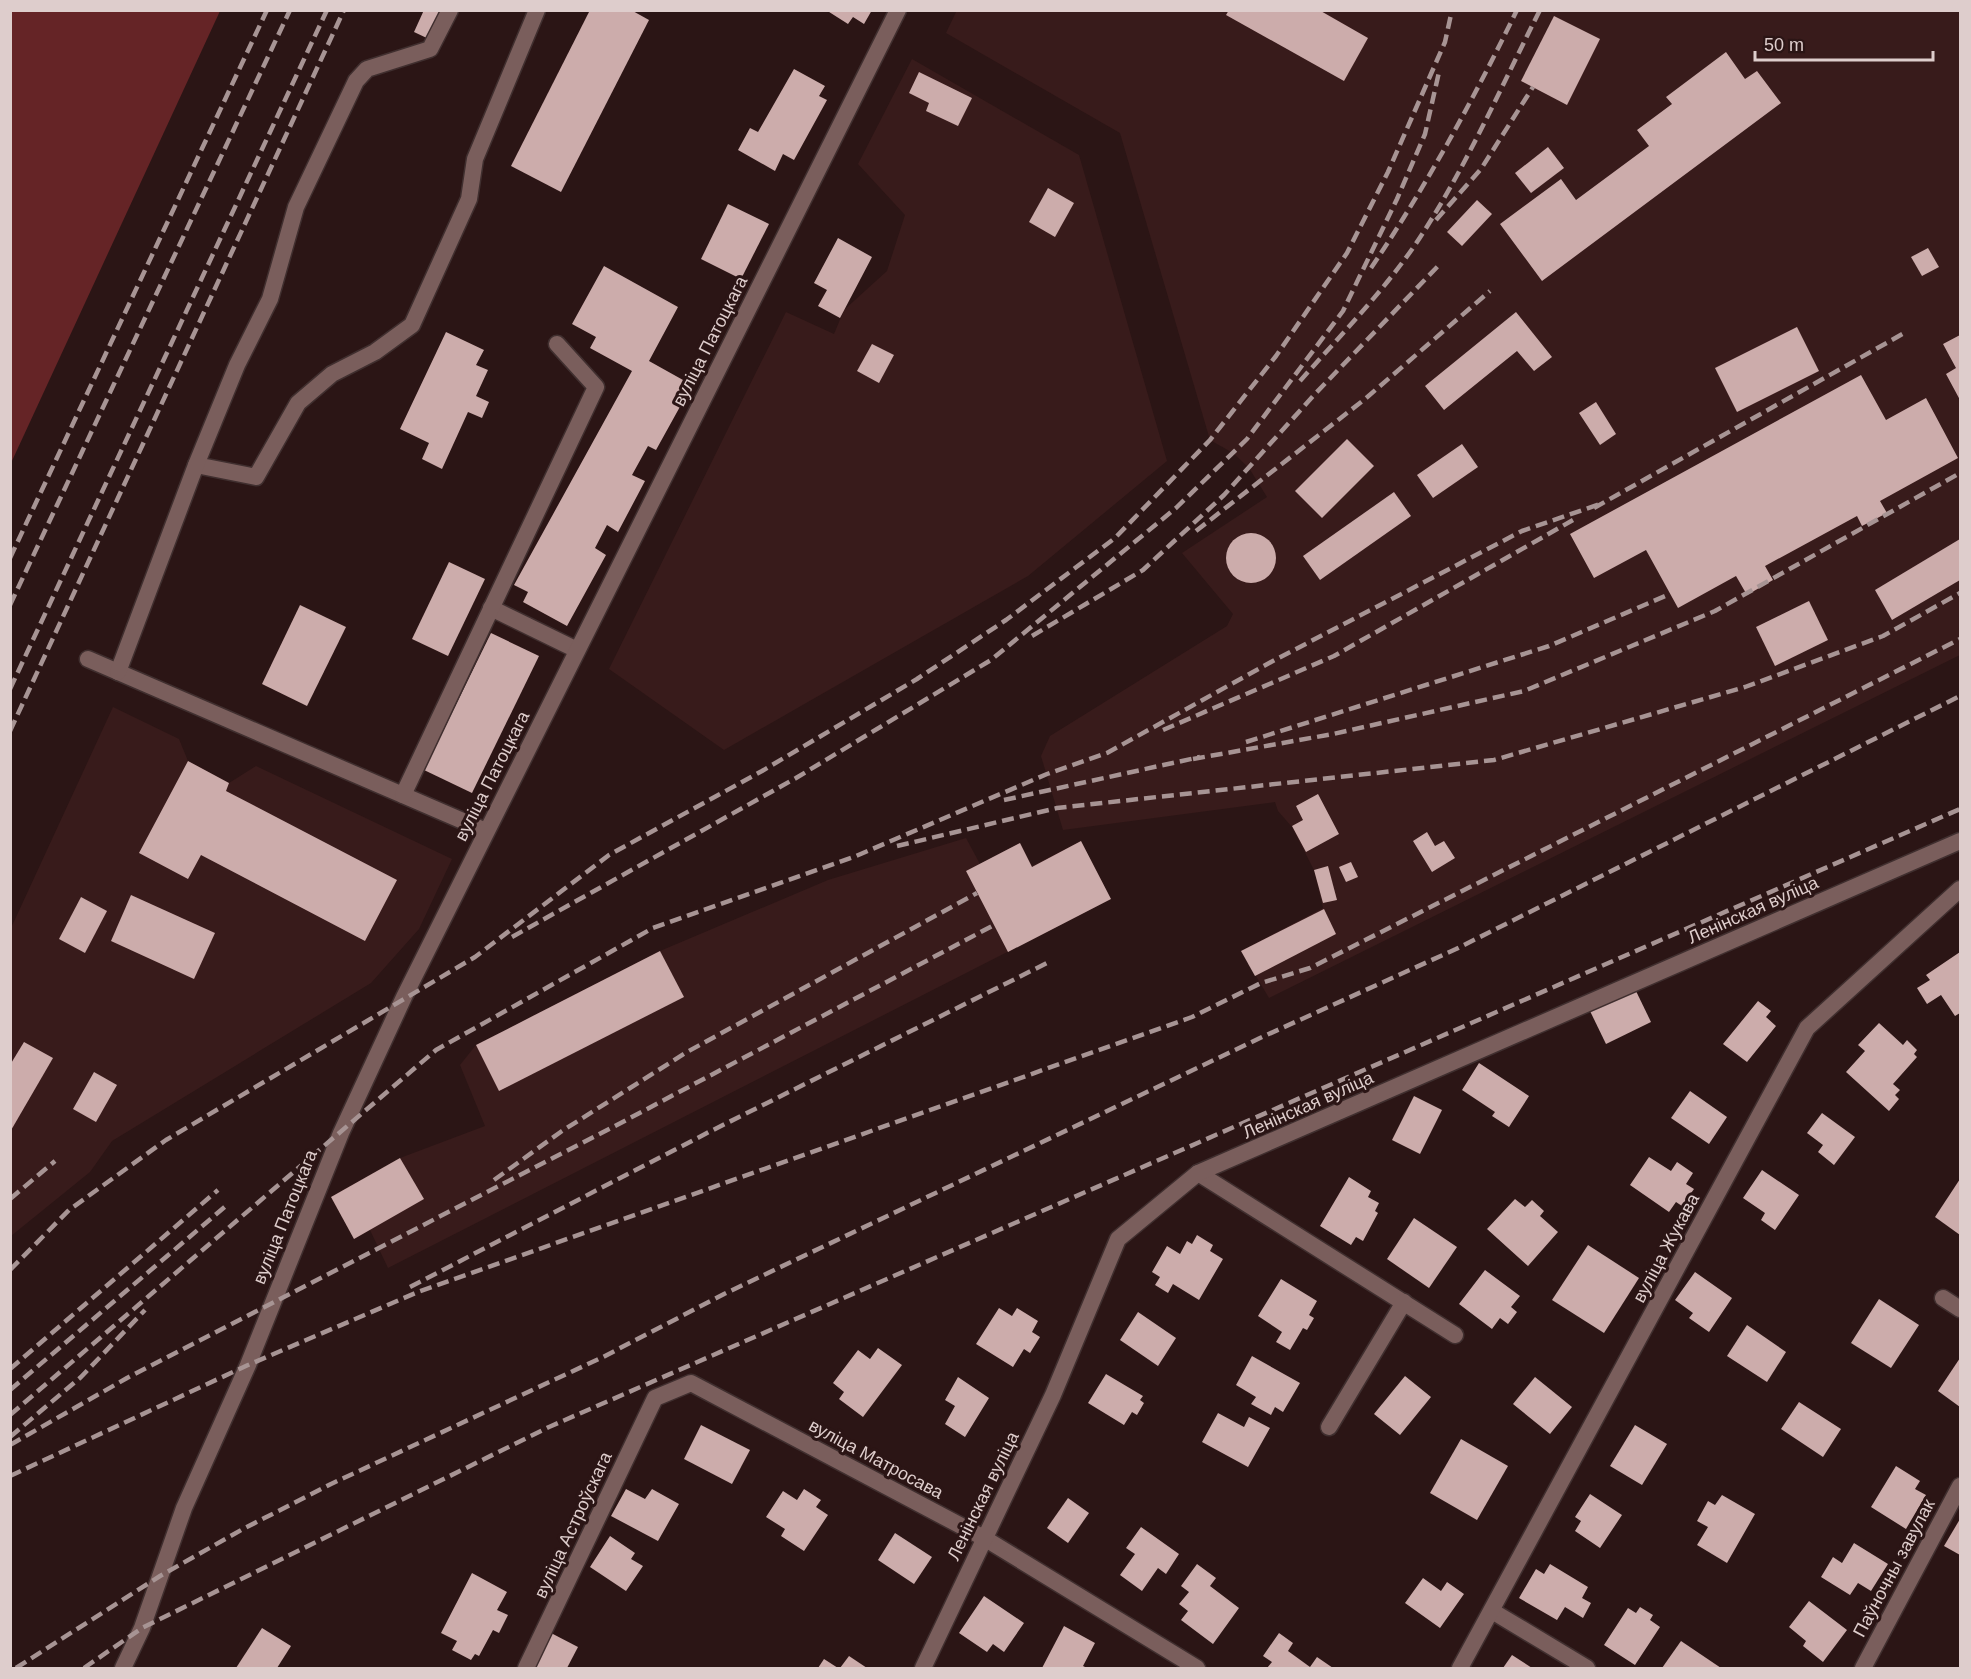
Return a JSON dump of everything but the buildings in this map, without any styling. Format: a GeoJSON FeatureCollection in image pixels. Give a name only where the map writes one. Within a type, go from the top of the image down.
{"type":"FeatureCollection","features":[{"type":"Feature","properties":{"kind":"street"},"geometry":{"type":"LineString","coordinates":[[118,672],[196,465],[237,365],[270,298],[296,207],[356,81],[367,69],[430,49],[450,10]]}},
{"type":"Feature","properties":{"kind":"street"},"geometry":{"type":"LineString","coordinates":[[196,465],[256,477],[298,403],[332,374],[375,352],[412,325],[469,199],[475,159],[537,10]]}},
{"type":"Feature","properties":{"kind":"street","name":"вуліца Патоцкага"},"geometry":{"type":"LineString","coordinates":[[123,1668],[142,1628],[184,1508],[248,1365],[341,1133],[404,997],[898,10]]}},
{"type":"Feature","properties":{"kind":"street"},"geometry":{"type":"LineString","coordinates":[[403,795],[596,387],[557,344]]}},
{"type":"Feature","properties":{"kind":"street"},"geometry":{"type":"LineString","coordinates":[[491,608],[577,650]]}},
{"type":"Feature","properties":{"kind":"street"},"geometry":{"type":"LineString","coordinates":[[88,659],[486,831]]}},
{"type":"Feature","properties":{"kind":"street","name":"Ленінская вуліца"},"geometry":{"type":"LineString","coordinates":[[923,1668],[1053,1395],[1118,1239],[1198,1173],[1960,841]]}},
{"type":"Feature","properties":{"kind":"street","name":"вуліца Жукава"},"geometry":{"type":"LineString","coordinates":[[1460,1668],[1807,1028],[1960,889]]}},
{"type":"Feature","properties":{"kind":"street"},"geometry":{"type":"LineString","coordinates":[[1198,1173],[1455,1335]]}},
{"type":"Feature","properties":{"kind":"street"},"geometry":{"type":"LineString","coordinates":[[1943,1298],[1960,1309]]}},
{"type":"Feature","properties":{"kind":"street"},"geometry":{"type":"LineString","coordinates":[[1329,1427],[1404,1302]]}},
{"type":"Feature","properties":{"kind":"street","name":"вуліца Матросава"},"geometry":{"type":"LineString","coordinates":[[655,1398],[691,1383],[984,1538],[1197,1668]]}},
{"type":"Feature","properties":{"kind":"street","name":"вуліца Астроўскага"},"geometry":{"type":"LineString","coordinates":[[526,1668],[655,1398]]}},
{"type":"Feature","properties":{"kind":"street","name":"Паўночны завулак"},"geometry":{"type":"LineString","coordinates":[[1863,1668],[1960,1486]]}},
{"type":"Feature","properties":{"kind":"street"},"geometry":{"type":"LineString","coordinates":[[1492,1611],[1587,1668]]}},
{"type":"Feature","properties":{"kind":"shaded area"},"geometry":{"type":"Polygon","coordinates":[[[957,10],[1960,11],[1960,655],[1269,998],[1241,951],[1323,908],[1314,870],[1292,827],[1278,811],[1275,802],[1063,830],[1041,756],[1050,736],[1227,626],[1233,614],[1182,553],[1267,497],[1249,468],[1233,453],[1210,440],[1120,133],[946,33],[957,10]]]}},
{"type":"Feature","properties":{"kind":"shaded area"},"geometry":{"type":"Polygon","coordinates":[[[10,11],[220,11],[11,463],[10,11]]]}},
{"type":"Feature","properties":{"kind":"shaded area"},"geometry":{"type":"Polygon","coordinates":[[[912,59],[1079,155],[1167,461],[1028,576],[724,750],[609,669],[786,312],[834,334],[844,310],[887,271],[905,215],[858,164],[912,59]]]}},
{"type":"Feature","properties":{"kind":"shaded area"},"geometry":{"type":"Polygon","coordinates":[[[113,707],[179,739],[188,761],[229,783],[256,766],[452,859],[419,929],[371,983],[112,1141],[90,1172],[11,1236],[11,928],[113,707]]]}},
{"type":"Feature","properties":{"kind":"shaded area"},"geometry":{"type":"Polygon","coordinates":[[[966,838],[980,864],[1020,843],[1032,866],[1081,841],[1111,899],[388,1268],[370,1230],[354,1239],[331,1197],[400,1158],[485,1126],[460,1065],[476,1045],[660,951],[828,880],[966,838]]]}},
{"type":"Feature","properties":{"kind":"railway"},"geometry":{"type":"LineString","coordinates":[[10,558],[267,10]]}},
{"type":"Feature","properties":{"kind":"railway"},"geometry":{"type":"LineString","coordinates":[[10,605],[290,10]]}},
{"type":"Feature","properties":{"kind":"railway"},"geometry":{"type":"LineString","coordinates":[[10,689],[327,10]]}},
{"type":"Feature","properties":{"kind":"railway"},"geometry":{"type":"LineString","coordinates":[[10,731],[344,10]]}},
{"type":"Feature","properties":{"kind":"railway"},"geometry":{"type":"LineString","coordinates":[[10,1270],[69,1210],[166,1140],[475,957],[609,855],[762,771],[917,679],[1006,620],[1115,538],[1210,440],[1276,356],[1347,253],[1388,172],[1445,42],[1452,10]]}},
{"type":"Feature","properties":{"kind":"railway"},"geometry":{"type":"LineString","coordinates":[[1371,268],[1448,142],[1517,10]]}},
{"type":"Feature","properties":{"kind":"railway"},"geometry":{"type":"LineString","coordinates":[[1300,381],[1374,298],[1415,245],[1466,159],[1540,10]]}},
{"type":"Feature","properties":{"kind":"railway"},"geometry":{"type":"LineString","coordinates":[[512,937],[796,778],[991,660],[1176,508],[1247,439],[1343,311],[1397,199],[1425,134],[1439,72]]}},
{"type":"Feature","properties":{"kind":"railway"},"geometry":{"type":"LineString","coordinates":[[1436,220],[1481,169],[1533,87]]}},
{"type":"Feature","properties":{"kind":"railway"},"geometry":{"type":"LineString","coordinates":[[1032,636],[1143,570],[1224,495],[1315,394],[1440,264]]}},
{"type":"Feature","properties":{"kind":"railway"},"geometry":{"type":"LineString","coordinates":[[1196,531],[1365,399],[1490,291]]}},
{"type":"Feature","properties":{"kind":"railway"},"geometry":{"type":"LineString","coordinates":[[1594,508],[1906,332]]}},
{"type":"Feature","properties":{"kind":"railway"},"geometry":{"type":"LineString","coordinates":[[1193,759],[1333,734],[1524,691],[1715,611],[1960,473]]}},
{"type":"Feature","properties":{"kind":"railway"},"geometry":{"type":"LineString","coordinates":[[10,1415],[436,1050],[653,928],[856,856],[1047,774],[1107,753],[1271,662],[1522,531],[1600,504]]}},
{"type":"Feature","properties":{"kind":"railway"},"geometry":{"type":"LineString","coordinates":[[1163,730],[1334,656],[1573,520]]}},
{"type":"Feature","properties":{"kind":"railway"},"geometry":{"type":"LineString","coordinates":[[897,846],[1057,808],[1494,760],[1745,687],[1883,636],[1960,593]]}},
{"type":"Feature","properties":{"kind":"railway"},"geometry":{"type":"LineString","coordinates":[[1246,742],[1549,646],[1670,594]]}},
{"type":"Feature","properties":{"kind":"railway"},"geometry":{"type":"LineString","coordinates":[[10,1476],[248,1365],[418,1292],[1192,1017],[1261,983],[1310,968],[1960,639]]}},
{"type":"Feature","properties":{"kind":"railway"},"geometry":{"type":"LineString","coordinates":[[16,1668],[160,1576],[243,1529],[331,1484],[603,1357],[724,1294],[1260,1038],[1456,949],[1960,696]]}},
{"type":"Feature","properties":{"kind":"railway"},"geometry":{"type":"LineString","coordinates":[[1004,800],[1200,757]]}},
{"type":"Feature","properties":{"kind":"railway"},"geometry":{"type":"LineString","coordinates":[[84,1668],[142,1628],[549,1427],[1960,809]]}},
{"type":"Feature","properties":{"kind":"railway"},"geometry":{"type":"LineString","coordinates":[[494,1180],[562,1131],[687,1052],[977,893]]}},
{"type":"Feature","properties":{"kind":"railway"},"geometry":{"type":"LineString","coordinates":[[10,1445],[127,1378],[615,1126],[994,925]]}},
{"type":"Feature","properties":{"kind":"railway"},"geometry":{"type":"LineString","coordinates":[[410,1287],[709,1132],[1049,962]]}},
{"type":"Feature","properties":{"kind":"railway"},"geometry":{"type":"LineString","coordinates":[[10,1199],[55,1161]]}},
{"type":"Feature","properties":{"kind":"railway"},"geometry":{"type":"LineString","coordinates":[[10,1369],[218,1190]]}},
{"type":"Feature","properties":{"kind":"railway"},"geometry":{"type":"LineString","coordinates":[[10,1390],[227,1205]]}},
{"type":"Feature","properties":{"kind":"railway"},"geometry":{"type":"LineString","coordinates":[[10,1437],[81,1377],[145,1310]]}}]}
